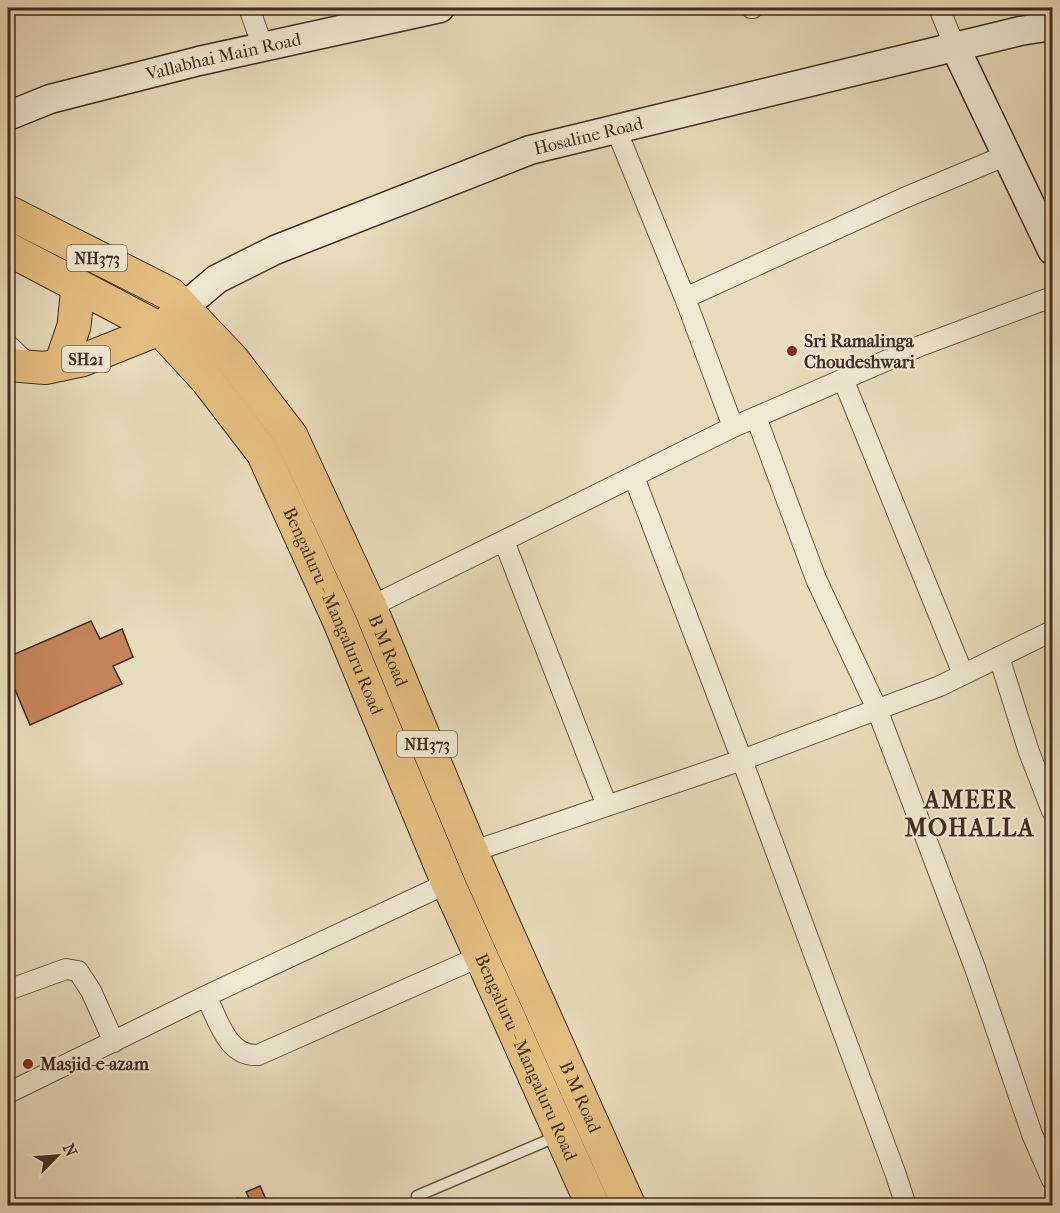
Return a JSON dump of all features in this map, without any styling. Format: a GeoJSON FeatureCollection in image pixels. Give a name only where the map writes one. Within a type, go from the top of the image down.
{"type":"FeatureCollection","features":[{"type":"Feature","properties":{"kind":"highway","name":"B M Road"},"geometry":{"type":"LineString","coordinates":[[8,212],[170,294],[232,359],[291,436],[370,607],[471,852],[629,1206]]}},
{"type":"Feature","properties":{"kind":"highway","name":"Bengaluru - Mangaluru Road"},"geometry":{"type":"LineString","coordinates":[[8,249],[160,329],[207,380],[263,453],[339,620],[448,883],[593,1206]]}},
{"type":"Feature","properties":{"kind":"highway"},"geometry":{"type":"LineString","coordinates":[[26,360],[74,327],[78,286]]}},
{"type":"Feature","properties":{"kind":"highway"},"geometry":{"type":"LineString","coordinates":[[339,620],[370,607]]}},
{"type":"Feature","properties":{"kind":"main road","name":"Hosaline Road"},"geometry":{"type":"LineString","coordinates":[[160,329],[184,307]]}},
{"type":"Feature","properties":{"kind":"main road","name":"SH21"},"geometry":{"type":"LineString","coordinates":[[26,360],[83,360],[160,329]]}},
{"type":"Feature","properties":{"kind":"street"},"geometry":{"type":"LineString","coordinates":[[249,8],[263,47]]}},
{"type":"Feature","properties":{"kind":"street","name":"Vallabhai Main Road"},"geometry":{"type":"LineString","coordinates":[[8,116],[50,99],[263,47],[440,8]]}},
{"type":"Feature","properties":{"kind":"street"},"geometry":{"type":"LineString","coordinates":[[939,8],[955,47],[1053,250]]}},
{"type":"Feature","properties":{"kind":"street","name":"Hosaline Road"},"geometry":{"type":"LineString","coordinates":[[184,307],[217,279],[286,245],[530,150],[1020,31],[1053,26]]}},
{"type":"Feature","properties":{"kind":"street"},"geometry":{"type":"LineString","coordinates":[[616,129],[685,298],[733,428]]}},
{"type":"Feature","properties":{"kind":"street"},"geometry":{"type":"LineString","coordinates":[[685,298],[903,198],[1007,155]]}},
{"type":"Feature","properties":{"kind":"street"},"geometry":{"type":"LineString","coordinates":[[370,607],[756,417],[920,346],[1053,297]]}},
{"type":"Feature","properties":{"kind":"street"},"geometry":{"type":"LineString","coordinates":[[843,379],[963,674]]}},
{"type":"Feature","properties":{"kind":"street"},"geometry":{"type":"LineString","coordinates":[[756,417],[816,579],[877,709],[975,968],[1032,1134],[1053,1180]]}},
{"type":"Feature","properties":{"kind":"street"},"geometry":{"type":"LineString","coordinates":[[634,477],[742,760],[906,1206]]}},
{"type":"Feature","properties":{"kind":"street"},"geometry":{"type":"LineString","coordinates":[[504,541],[606,806]]}},
{"type":"Feature","properties":{"kind":"street"},"geometry":{"type":"LineString","coordinates":[[471,852],[742,760],[939,686],[1053,632]]}},
{"type":"Feature","properties":{"kind":"street"},"geometry":{"type":"LineString","coordinates":[[999,657],[1029,752],[1053,811]]}},
{"type":"Feature","properties":{"kind":"street"},"geometry":{"type":"LineString","coordinates":[[8,1093],[206,996],[448,883]]}},
{"type":"Feature","properties":{"kind":"street"},"geometry":{"type":"LineString","coordinates":[[206,996],[230,1045],[244,1053],[258,1055],[481,956]]}},
{"type":"Feature","properties":{"kind":"street"},"geometry":{"type":"LineString","coordinates":[[8,990],[66,969],[78,971],[114,1042]]}},
{"type":"Feature","properties":{"kind":"lane"},"geometry":{"type":"LineString","coordinates":[[417,1196],[561,1135]]}},
{"type":"Feature","properties":{"kind":"building"},"geometry":{"type":"Polygon","coordinates":[[[91,621],[100,639],[122,629],[133,657],[113,666],[122,684],[30,725],[8,673],[8,657],[91,621]]]}},
{"type":"Feature","properties":{"kind":"building"},"geometry":{"type":"Polygon","coordinates":[[[260,1186],[269,1206],[253,1206],[246,1192],[260,1186]]]}},
{"type":"Feature","properties":{"kind":"building"},"geometry":{"type":"Polygon","coordinates":[[[238,1198],[242,1206],[221,1206],[238,1198]]]}},
{"type":"Feature","properties":{"kind":"place","name":"Sri Ramalinga Choudeshwari"},"geometry":{"type":"Point","coordinates":[792,351]}},
{"type":"Feature","properties":{"kind":"place","name":"Masjid-e-azam"},"geometry":{"type":"Point","coordinates":[28,1064]}},
{"type":"Feature","properties":{"kind":"district","name":"AMEER MOHALLA"},"geometry":{"type":"Point","coordinates":[970,814]}}]}
